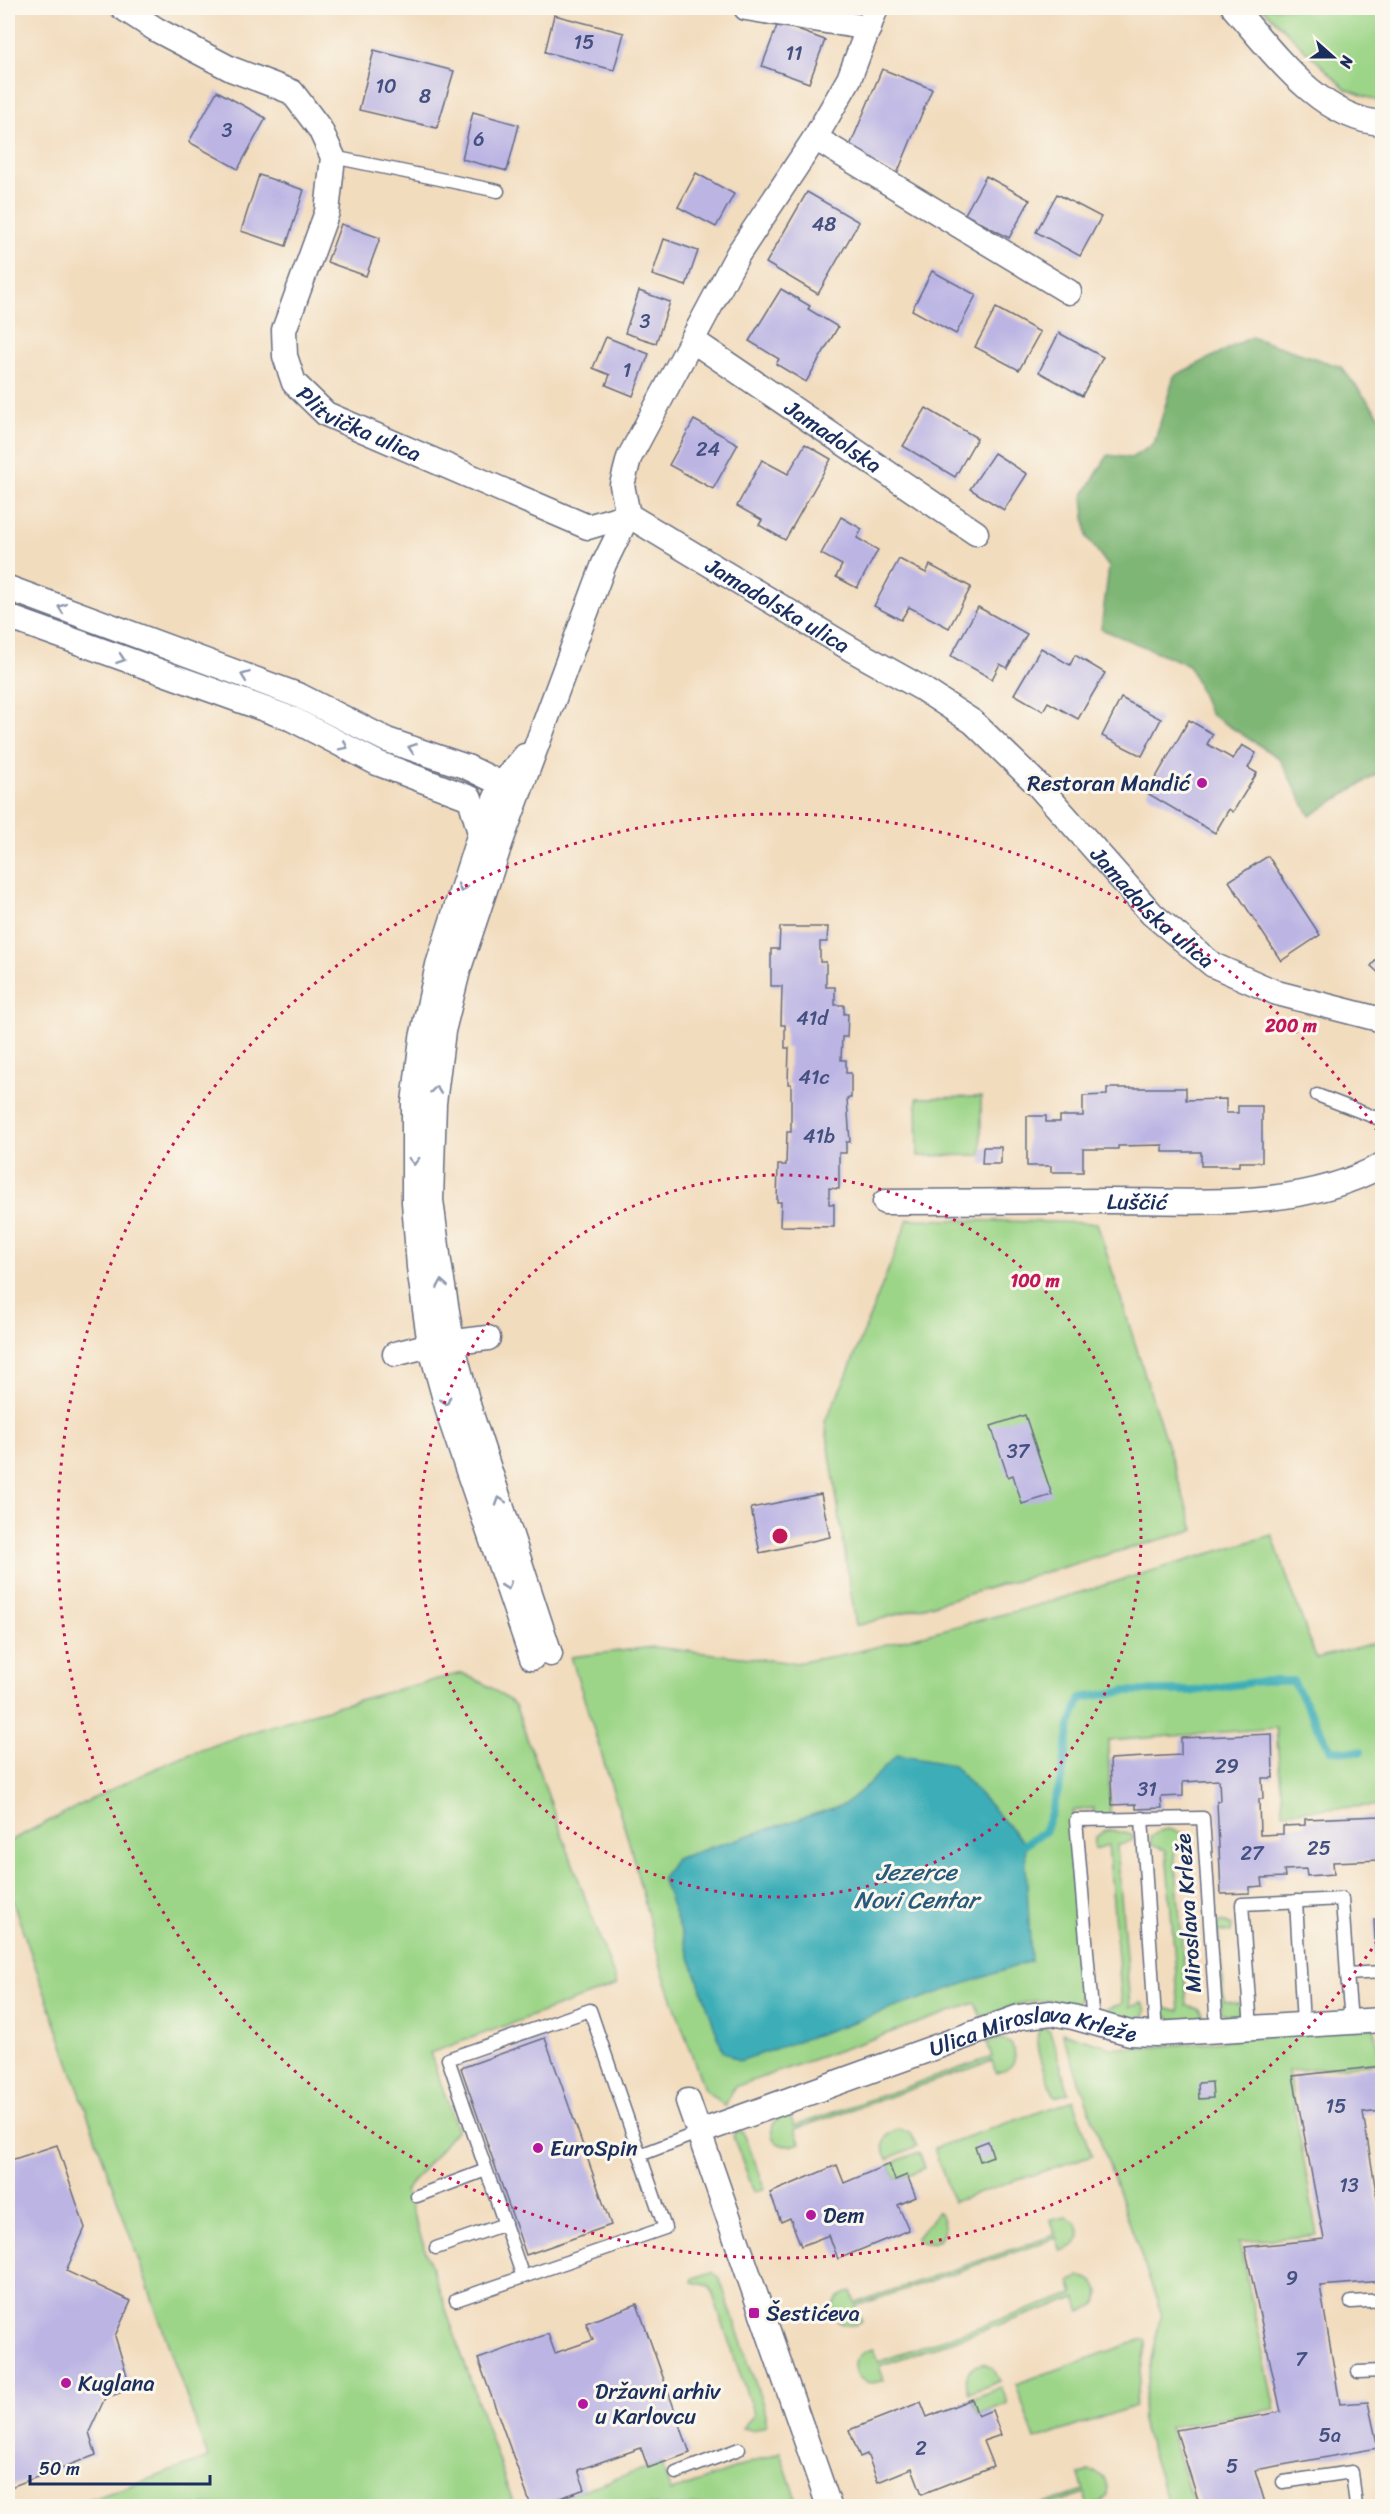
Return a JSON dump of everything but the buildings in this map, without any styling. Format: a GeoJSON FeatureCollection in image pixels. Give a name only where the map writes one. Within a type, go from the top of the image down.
{"type":"FeatureCollection","features":[{"type":"Feature","properties":{"kind":"street"},"geometry":{"type":"LineString","coordinates":[[123,8],[157,30],[231,69],[292,92],[320,129],[333,157]]}},
{"type":"Feature","properties":{"kind":"street"},"geometry":{"type":"LineString","coordinates":[[441,1343],[439,1262],[431,1200],[434,1103],[443,1031],[458,971],[538,740],[604,564],[628,515],[622,485],[629,458],[738,254],[815,138],[849,79],[872,18],[746,8]]}},
{"type":"Feature","properties":{"kind":"street"},"geometry":{"type":"LineString","coordinates":[[1234,8],[1284,66],[1328,104],[1371,122],[1383,123]]}},
{"type":"Feature","properties":{"kind":"street"},"geometry":{"type":"LineString","coordinates":[[815,138],[1069,291]]}},
{"type":"Feature","properties":{"kind":"street","name":"Plitvička ulica"},"geometry":{"type":"LineString","coordinates":[[333,157],[327,212],[284,330],[285,356],[294,383],[326,414],[588,527],[628,515]]}},
{"type":"Feature","properties":{"kind":"street","name":"Jamadolska"},"geometry":{"type":"LineString","coordinates":[[692,340],[976,533]]}},
{"type":"Feature","properties":{"kind":"street","name":"Jamadolska ulica"},"geometry":{"type":"LineString","coordinates":[[628,515],[851,649],[921,688],[973,722],[1036,783],[1152,914],[1212,965],[1276,993],[1383,1020]]}},
{"type":"Feature","properties":{"kind":"street"},"geometry":{"type":"LineString","coordinates":[[8,588],[300,696],[387,740],[467,767],[502,784],[512,813]]}},
{"type":"Feature","properties":{"kind":"street"},"geometry":{"type":"LineString","coordinates":[[8,617],[292,719],[377,763],[470,798],[502,784]]}},
{"type":"Feature","properties":{"kind":"street"},"geometry":{"type":"LineString","coordinates":[[538,740],[502,784],[480,833],[438,965],[422,1038],[414,1103],[414,1202],[419,1267],[441,1343],[469,1408],[541,1656]]}},
{"type":"Feature","properties":{"kind":"street"},"geometry":{"type":"LineString","coordinates":[[470,798],[480,833]]}},
{"type":"Feature","properties":{"kind":"street","name":"Luščić"},"geometry":{"type":"LineString","coordinates":[[885,1202],[1223,1201],[1296,1194],[1356,1180],[1383,1165]]}},
{"type":"Feature","properties":{"kind":"street"},"geometry":{"type":"LineString","coordinates":[[395,1354],[441,1343],[488,1338]]}},
{"type":"Feature","properties":{"kind":"street","name":"Ulica Miroslava Krleže"},"geometry":{"type":"LineString","coordinates":[[700,2132],[1019,2017],[1051,2013],[1130,2033],[1155,2034],[1383,2020]]}},
{"type":"Feature","properties":{"kind":"street"},"geometry":{"type":"LineString","coordinates":[[688,2101],[829,2506]]}},
{"type":"Feature","properties":{"kind":"lane"},"geometry":{"type":"LineString","coordinates":[[333,157],[498,191]]}},
{"type":"Feature","properties":{"kind":"lane"},"geometry":{"type":"LineString","coordinates":[[1317,1095],[1383,1120]]}},
{"type":"Feature","properties":{"kind":"lane","name":"Miroslava Krleže"},"geometry":{"type":"LineString","coordinates":[[1143,1818],[1155,2034]]}},
{"type":"Feature","properties":{"kind":"lane","name":"Miroslava Krleže"},"geometry":{"type":"LineString","coordinates":[[1093,2023],[1076,1820],[1203,1818],[1217,2030]]}},
{"type":"Feature","properties":{"kind":"lane"},"geometry":{"type":"LineString","coordinates":[[1251,2028],[1242,1904],[1342,1899],[1351,2021]]}},
{"type":"Feature","properties":{"kind":"lane"},"geometry":{"type":"LineString","coordinates":[[1296,1901],[1303,2024]]}},
{"type":"Feature","properties":{"kind":"lane"},"geometry":{"type":"LineString","coordinates":[[1347,1974],[1383,1972]]}},
{"type":"Feature","properties":{"kind":"lane"},"geometry":{"type":"LineString","coordinates":[[456,2300],[523,2277],[665,2228],[590,2010],[448,2060],[523,2277]]}},
{"type":"Feature","properties":{"kind":"lane"},"geometry":{"type":"LineString","coordinates":[[640,2155],[700,2132]]}},
{"type":"Feature","properties":{"kind":"lane"},"geometry":{"type":"LineString","coordinates":[[417,2196],[486,2170]]}},
{"type":"Feature","properties":{"kind":"lane"},"geometry":{"type":"LineString","coordinates":[[436,2248],[505,2224]]}},
{"type":"Feature","properties":{"kind":"lane"},"geometry":{"type":"LineString","coordinates":[[1351,2302],[1383,2300]]}},
{"type":"Feature","properties":{"kind":"lane"},"geometry":{"type":"LineString","coordinates":[[1358,2372],[1383,2371]]}},
{"type":"Feature","properties":{"kind":"lane"},"geometry":{"type":"LineString","coordinates":[[676,2473],[739,2448]]}},
{"type":"Feature","properties":{"kind":"lane"},"geometry":{"type":"LineString","coordinates":[[1283,2481],[1352,2472],[1356,2506]]}},
{"type":"Feature","properties":{"kind":"green space"},"geometry":{"type":"Polygon","coordinates":[[[1262,8],[1382,8],[1382,103],[1346,89],[1262,8]]]}},
{"type":"Feature","properties":{"kind":"green space"},"geometry":{"type":"Polygon","coordinates":[[[1251,337],[1341,367],[1382,419],[1382,771],[1310,816],[1279,758],[1210,714],[1189,665],[1101,629],[1109,567],[1087,537],[1083,496],[1108,455],[1131,458],[1154,444],[1174,376],[1251,337]]]}},
{"type":"Feature","properties":{"kind":"green space"},"geometry":{"type":"Polygon","coordinates":[[[981,1097],[981,1155],[918,1156],[917,1098],[981,1097]]]}},
{"type":"Feature","properties":{"kind":"green space"},"geometry":{"type":"Polygon","coordinates":[[[908,1219],[1097,1223],[1194,1530],[856,1626],[825,1421],[847,1375],[908,1219]]]}},
{"type":"Feature","properties":{"kind":"green space"},"geometry":{"type":"Polygon","coordinates":[[[1272,1535],[1316,1658],[1382,1641],[1382,1805],[1283,1812],[1276,1728],[1108,1741],[1110,1815],[1094,1816],[1093,1808],[1073,1811],[1081,1994],[1078,2001],[1073,2005],[1047,2001],[1026,2002],[981,2017],[975,2003],[734,2087],[725,2106],[704,2089],[662,1970],[629,1842],[571,1657],[653,1647],[795,1663],[856,1652],[1031,1607],[1272,1535]],[[953,1765],[861,1791],[843,1805],[675,1859],[1025,1844],[953,1765]]]}},
{"type":"Feature","properties":{"kind":"green space"},"geometry":{"type":"Polygon","coordinates":[[[462,1673],[490,1687],[515,1705],[617,1985],[430,2053],[457,2129],[405,2191],[514,2506],[73,2506],[208,2458],[8,1888],[8,1842],[132,1779],[209,1747],[334,1707],[462,1673]]]}},
{"type":"Feature","properties":{"kind":"green space"},"geometry":{"type":"Polygon","coordinates":[[[1168,1829],[1190,1835],[1194,1849],[1174,1845],[1187,2006],[1199,2009],[1203,2015],[1187,2022],[1175,2021],[1161,2012],[1161,2006],[1179,2011],[1166,1850],[1151,1845],[1151,1837],[1159,1831],[1168,1829]]]}},
{"type":"Feature","properties":{"kind":"green space"},"geometry":{"type":"Polygon","coordinates":[[[1111,1830],[1132,1835],[1133,1840],[1117,1846],[1130,2007],[1142,2003],[1146,2011],[1143,2018],[1137,2021],[1104,2013],[1108,2008],[1122,2004],[1108,1845],[1095,1849],[1094,1845],[1098,1835],[1111,1830]]]}},
{"type":"Feature","properties":{"kind":"green space"},"geometry":{"type":"Polygon","coordinates":[[[1222,1921],[1232,1926],[1231,1933],[1218,1931],[1224,2001],[1242,2005],[1241,2014],[1232,2018],[1221,2012],[1214,1925],[1222,1921]]]}},
{"type":"Feature","properties":{"kind":"green space"},"geometry":{"type":"Polygon","coordinates":[[[1042,2026],[1050,2031],[1069,2093],[1055,2097],[1048,2081],[1038,2051],[1038,2033],[1042,2026]]]}},
{"type":"Feature","properties":{"kind":"green space"},"geometry":{"type":"Polygon","coordinates":[[[1374,2027],[1380,2063],[1288,2071],[1317,2235],[1239,2242],[1275,2409],[1169,2427],[1194,2506],[1169,2506],[1141,2421],[1161,2312],[1062,2032],[1110,2047],[1143,2048],[1374,2027]]]}},
{"type":"Feature","properties":{"kind":"green space"},"geometry":{"type":"Polygon","coordinates":[[[1002,2039],[1011,2044],[1015,2054],[1013,2063],[1002,2072],[996,2073],[992,2061],[795,2129],[800,2143],[790,2146],[776,2142],[772,2136],[774,2124],[789,2112],[794,2126],[992,2057],[987,2042],[1002,2039]]]}},
{"type":"Feature","properties":{"kind":"green space"},"geometry":{"type":"Polygon","coordinates":[[[1074,2100],[1092,2155],[953,2202],[934,2148],[1074,2100]]]}},
{"type":"Feature","properties":{"kind":"green space"},"geometry":{"type":"Polygon","coordinates":[[[898,2129],[909,2132],[917,2146],[887,2159],[884,2141],[889,2134],[898,2129]]]}},
{"type":"Feature","properties":{"kind":"green space"},"geometry":{"type":"Polygon","coordinates":[[[736,2131],[742,2132],[745,2136],[765,2188],[754,2192],[733,2136],[736,2131]]]}},
{"type":"Feature","properties":{"kind":"green space"},"geometry":{"type":"Polygon","coordinates":[[[919,2152],[925,2168],[895,2180],[889,2164],[919,2152]]]}},
{"type":"Feature","properties":{"kind":"green space"},"geometry":{"type":"Polygon","coordinates":[[[937,2212],[944,2225],[941,2237],[930,2243],[923,2243],[916,2239],[937,2212]]]}},
{"type":"Feature","properties":{"kind":"green space"},"geometry":{"type":"Polygon","coordinates":[[[1066,2217],[1076,2222],[1080,2233],[1074,2245],[1061,2251],[1056,2238],[856,2306],[862,2322],[852,2325],[838,2321],[834,2315],[833,2308],[841,2295],[851,2291],[855,2303],[1055,2235],[1051,2220],[1066,2217]]]}},
{"type":"Feature","properties":{"kind":"green space"},"geometry":{"type":"Polygon","coordinates":[[[712,2272],[719,2277],[766,2414],[766,2425],[752,2430],[742,2428],[754,2415],[710,2286],[692,2282],[693,2278],[712,2272]]]}},
{"type":"Feature","properties":{"kind":"green space"},"geometry":{"type":"Polygon","coordinates":[[[1080,2277],[1094,2282],[1099,2294],[1096,2305],[1081,2312],[1076,2298],[879,2366],[884,2380],[868,2382],[857,2373],[855,2362],[867,2351],[873,2349],[878,2362],[1074,2294],[1070,2281],[1080,2277]]]}},
{"type":"Feature","properties":{"kind":"green space"},"geometry":{"type":"Polygon","coordinates":[[[1143,2339],[1146,2340],[1135,2406],[1035,2440],[1016,2384],[1143,2339]]]}},
{"type":"Feature","properties":{"kind":"green space"},"geometry":{"type":"Polygon","coordinates":[[[983,2364],[993,2368],[1000,2381],[969,2393],[967,2374],[977,2365],[983,2364]]]}},
{"type":"Feature","properties":{"kind":"green space"},"geometry":{"type":"Polygon","coordinates":[[[1001,2387],[1008,2403],[979,2415],[972,2399],[1001,2387]]]}},
{"type":"Feature","properties":{"kind":"green space"},"geometry":{"type":"Polygon","coordinates":[[[780,2452],[798,2506],[537,2506],[661,2463],[671,2492],[780,2452]]]}},
{"type":"Feature","properties":{"kind":"green space"},"geometry":{"type":"Polygon","coordinates":[[[1088,2471],[1097,2473],[1105,2481],[1107,2494],[1100,2503],[1089,2506],[1085,2493],[1047,2506],[1037,2506],[1084,2490],[1079,2475],[1088,2471]]]}},
{"type":"Feature","properties":{"kind":"water","name":"Jezerce Novi Centar"},"geometry":{"type":"Polygon","coordinates":[[[897,1755],[953,1765],[1025,1844],[1031,1961],[740,2061],[723,2051],[662,1878],[675,1859],[843,1805],[861,1791],[897,1755]]]}},
{"type":"Feature","properties":{"kind":"waterway"},"geometry":{"type":"LineString","coordinates":[[1025,1844],[1044,1832],[1051,1814],[1062,1777],[1070,1726],[1081,1698],[1126,1691],[1194,1691],[1262,1681],[1293,1681],[1331,1750],[1361,1752]]}},
{"type":"Feature","properties":{"kind":"place","name":"Restoran Mandić"},"geometry":{"type":"Point","coordinates":[1202,783]}},
{"type":"Feature","properties":{"kind":"place","name":"EuroSpin"},"geometry":{"type":"Point","coordinates":[538,2148]}},
{"type":"Feature","properties":{"kind":"place","name":"Dem"},"geometry":{"type":"Point","coordinates":[811,2215]}},
{"type":"Feature","properties":{"kind":"place","name":"Šestićeva"},"geometry":{"type":"Point","coordinates":[754,2313]}},
{"type":"Feature","properties":{"kind":"place","name":"Kuglana"},"geometry":{"type":"Point","coordinates":[66,2383]}},
{"type":"Feature","properties":{"kind":"place","name":"Državni arhiv u Karlovcu"},"geometry":{"type":"Point","coordinates":[583,2404]}}]}
